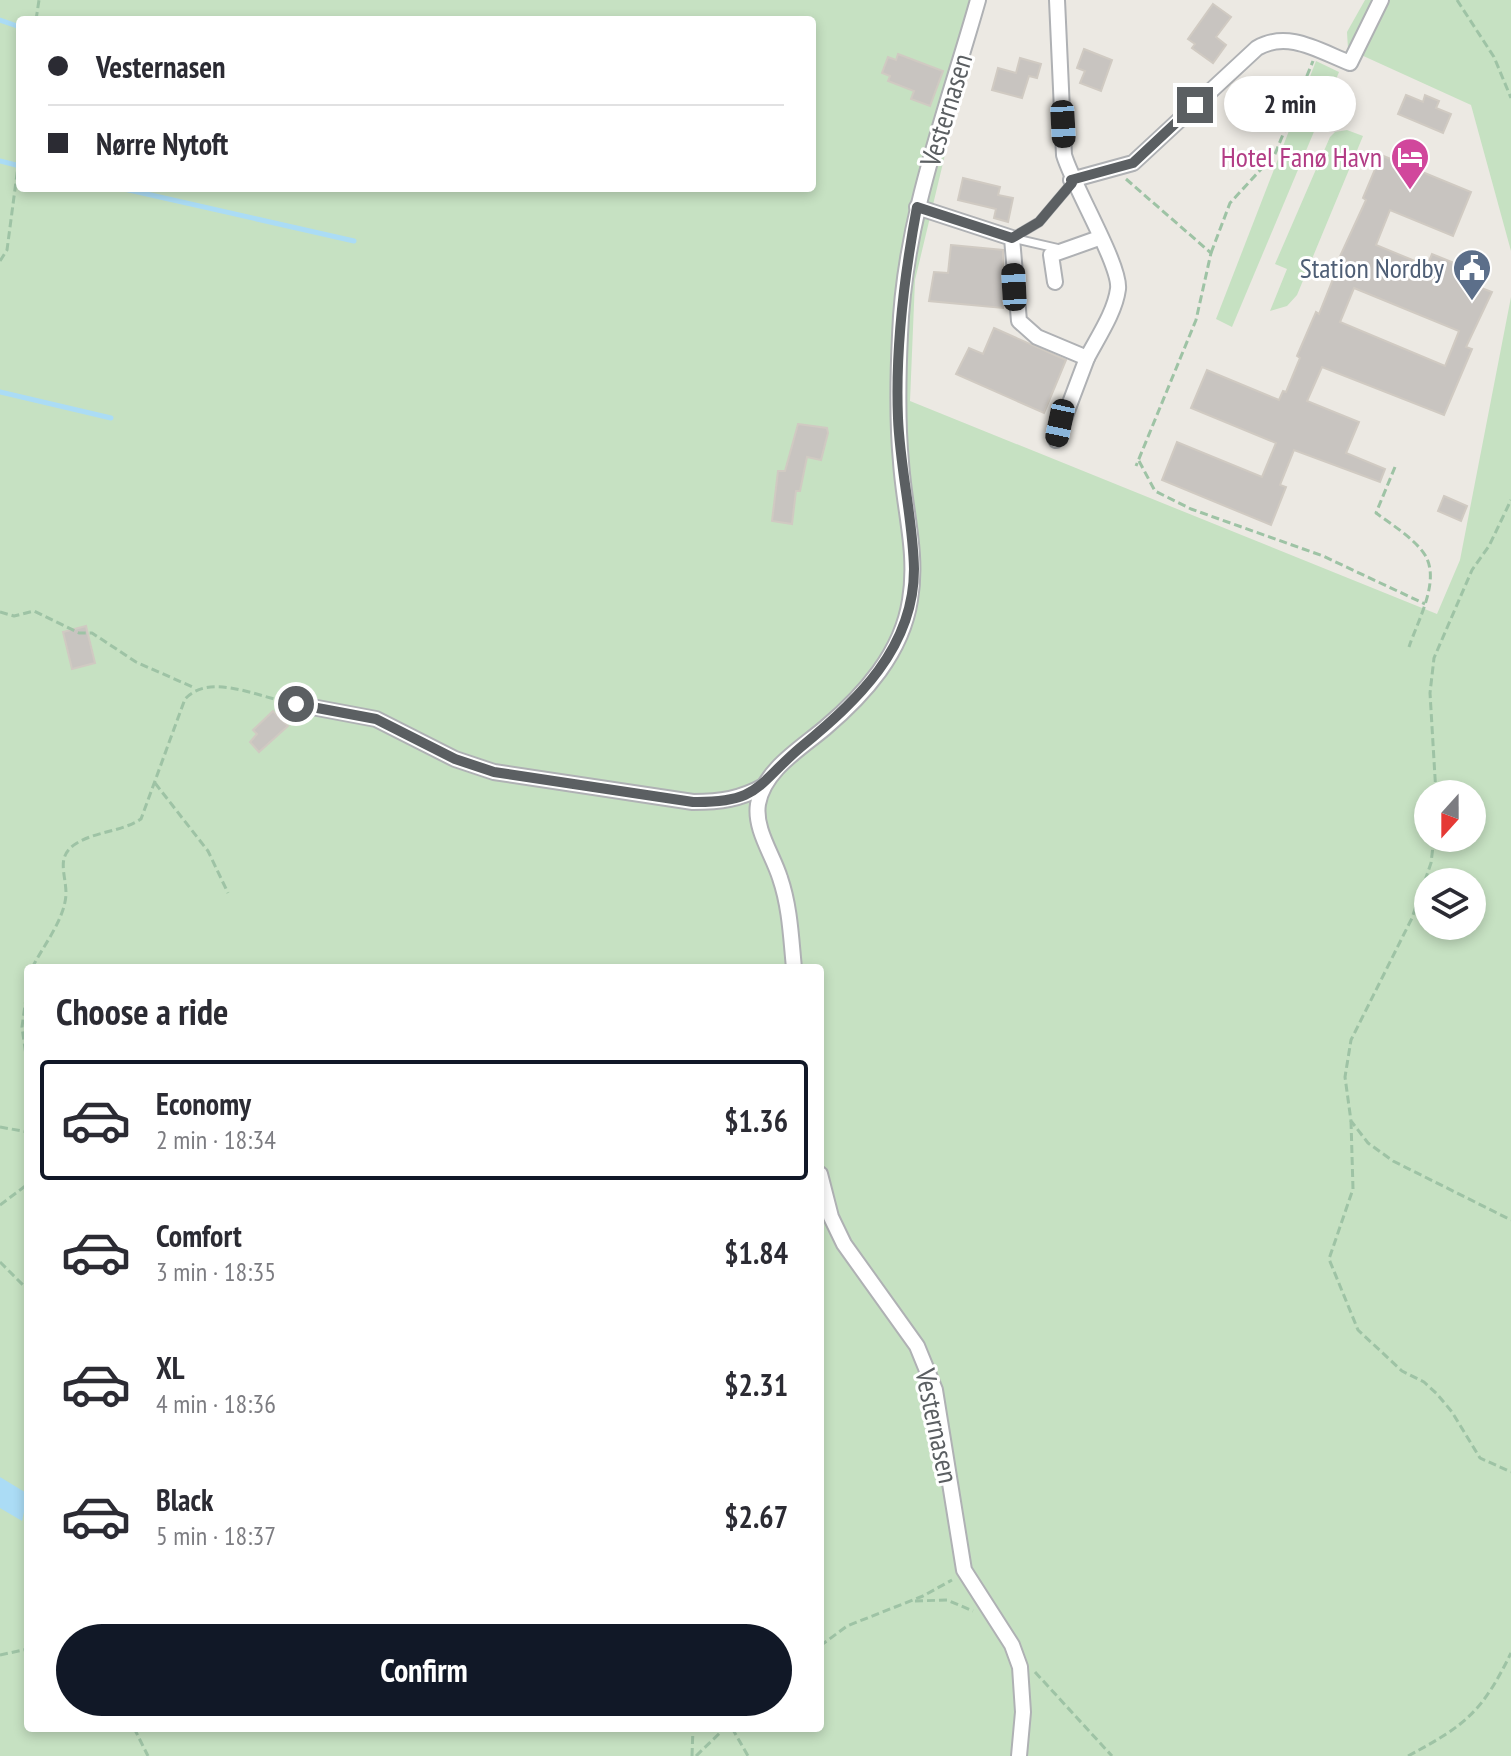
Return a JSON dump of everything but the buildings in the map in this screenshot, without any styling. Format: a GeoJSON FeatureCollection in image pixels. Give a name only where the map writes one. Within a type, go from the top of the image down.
{"type":"FeatureCollection","features":[{"type":"Feature","properties":{"kind":"street","name":"Vesternasen"},"geometry":{"type":"LineString","coordinates":[[296,704],[376,719],[455,759],[521,776],[693,802],[720,802],[742,797],[764,786],[779,766],[873,681],[888,658],[907,616],[914,570],[900,453],[900,334],[906,263],[917,207],[978,0]]}},
{"type":"Feature","properties":{"kind":"street"},"geometry":{"type":"LineString","coordinates":[[1056,440],[1118,288],[1118,278],[1072,181],[1064,155],[1057,0]]}},
{"type":"Feature","properties":{"kind":"street"},"geometry":{"type":"LineString","coordinates":[[1072,181],[1133,163],[1272,39],[1287,40],[1350,63],[1381,0]]}},
{"type":"Feature","properties":{"kind":"street"},"geometry":{"type":"LineString","coordinates":[[917,207],[1012,238],[1019,321],[1037,337],[1087,358]]}},
{"type":"Feature","properties":{"kind":"street"},"geometry":{"type":"LineString","coordinates":[[1055,282],[1051,255],[1099,238]]}},
{"type":"Feature","properties":{"kind":"street"},"geometry":{"type":"LineString","coordinates":[[764,786],[758,805],[758,819],[781,878],[789,913],[794,964]]}},
{"type":"Feature","properties":{"kind":"street","name":"Vesternasen"},"geometry":{"type":"LineString","coordinates":[[824,1190],[831,1217],[856,1266],[917,1346],[927,1368],[940,1411],[964,1570],[1012,1645],[1020,1667],[1023,1712],[1019,1756]]}},
{"type":"Feature","properties":{"kind":"lane"},"geometry":{"type":"LineString","coordinates":[[1012,238],[1039,222],[1072,181]]}},
{"type":"Feature","properties":{"kind":"lane"},"geometry":{"type":"LineString","coordinates":[[1012,238],[1064,250]]}},
{"type":"Feature","properties":{"kind":"path"},"geometry":{"type":"LineString","coordinates":[[1457,0],[1494,57],[1511,98]]}},
{"type":"Feature","properties":{"kind":"path"},"geometry":{"type":"LineString","coordinates":[[1136,466],[1196,320],[1211,253],[1230,203],[1275,154],[1317,50]]}},
{"type":"Feature","properties":{"kind":"path"},"geometry":{"type":"LineString","coordinates":[[1112,167],[1211,253]]}},
{"type":"Feature","properties":{"kind":"path"},"geometry":{"type":"LineString","coordinates":[[0,261],[7,250],[16,185]]}},
{"type":"Feature","properties":{"kind":"path"},"geometry":{"type":"LineString","coordinates":[[1139,461],[1155,491],[1191,509],[1323,556],[1425,604]]}},
{"type":"Feature","properties":{"kind":"path"},"geometry":{"type":"LineString","coordinates":[[1395,467],[1376,513],[1425,555],[1429,571],[1425,604],[1409,647]]}},
{"type":"Feature","properties":{"kind":"path"},"geometry":{"type":"LineString","coordinates":[[1435,780],[1430,693],[1434,658],[1450,615],[1511,500]]}},
{"type":"Feature","properties":{"kind":"path"},"geometry":{"type":"LineString","coordinates":[[0,612],[14,616],[34,611],[79,633],[92,633],[136,662],[195,688],[209,685],[296,704]]}},
{"type":"Feature","properties":{"kind":"path"},"geometry":{"type":"LineString","coordinates":[[34,964],[60,916],[66,894],[62,867],[65,853],[76,843],[129,827],[141,819],[178,712],[195,688]]}},
{"type":"Feature","properties":{"kind":"path"},"geometry":{"type":"LineString","coordinates":[[155,783],[208,851],[228,893]]}},
{"type":"Feature","properties":{"kind":"path"},"geometry":{"type":"LineString","coordinates":[[1432,852],[1412,918],[1351,1040],[1345,1077],[1351,1121],[1353,1189],[1329,1259],[1358,1330],[1402,1371],[1424,1382],[1437,1394],[1452,1412],[1480,1458],[1511,1472]]}},
{"type":"Feature","properties":{"kind":"path"},"geometry":{"type":"LineString","coordinates":[[24,1013],[24,1041]]}},
{"type":"Feature","properties":{"kind":"path"},"geometry":{"type":"LineString","coordinates":[[1351,1121],[1368,1143],[1393,1161],[1511,1220]]}},
{"type":"Feature","properties":{"kind":"path"},"geometry":{"type":"LineString","coordinates":[[0,1127],[24,1131]]}},
{"type":"Feature","properties":{"kind":"path"},"geometry":{"type":"LineString","coordinates":[[0,1205],[24,1187]]}},
{"type":"Feature","properties":{"kind":"path"},"geometry":{"type":"LineString","coordinates":[[0,1262],[24,1286]]}},
{"type":"Feature","properties":{"kind":"path"},"geometry":{"type":"LineString","coordinates":[[824,1643],[847,1626],[945,1586],[964,1570]]}},
{"type":"Feature","properties":{"kind":"path"},"geometry":{"type":"LineString","coordinates":[[908,1601],[947,1600],[995,1620]]}},
{"type":"Feature","properties":{"kind":"path"},"geometry":{"type":"LineString","coordinates":[[0,1655],[24,1650]]}},
{"type":"Feature","properties":{"kind":"path"},"geometry":{"type":"LineString","coordinates":[[1408,1756],[1466,1721],[1489,1697],[1511,1653]]}},
{"type":"Feature","properties":{"kind":"path"},"geometry":{"type":"LineString","coordinates":[[1032,1668],[1112,1756]]}},
{"type":"Feature","properties":{"kind":"path"},"geometry":{"type":"LineString","coordinates":[[136,1732],[148,1756]]}},
{"type":"Feature","properties":{"kind":"path"},"geometry":{"type":"LineString","coordinates":[[693,1732],[694,1756]]}},
{"type":"Feature","properties":{"kind":"path"},"geometry":{"type":"LineString","coordinates":[[694,1756],[721,1732]]}},
{"type":"Feature","properties":{"kind":"path"},"geometry":{"type":"LineString","coordinates":[[734,1732],[748,1756]]}},
{"type":"Feature","properties":{"kind":"green space"},"geometry":{"type":"Polygon","coordinates":[[[0,0],[982,0],[915,280],[910,401],[1437,614],[1460,560],[1511,297],[1511,1756],[0,1756],[0,0]]]}},
{"type":"Feature","properties":{"kind":"green space"},"geometry":{"type":"Polygon","coordinates":[[[1365,0],[1511,0],[1511,251],[1471,105],[1348,49],[1347,32],[1365,0]]]}},
{"type":"Feature","properties":{"kind":"green space"},"geometry":{"type":"Polygon","coordinates":[[[1316,61],[1339,72],[1232,327],[1216,319],[1316,61]]]}},
{"type":"Feature","properties":{"kind":"green space"},"geometry":{"type":"Polygon","coordinates":[[[1347,130],[1363,136],[1297,295],[1287,306],[1270,311],[1287,269],[1275,264],[1330,137],[1335,132],[1347,130]]]}},
{"type":"Feature","properties":{"kind":"water"},"geometry":{"type":"Polygon","coordinates":[[[0,1477],[24,1492],[22,1521],[0,1508],[0,1477]]]}},
{"type":"Feature","properties":{"kind":"waterway"},"geometry":{"type":"LineString","coordinates":[[0,20],[16,26]]}},
{"type":"Feature","properties":{"kind":"waterway"},"geometry":{"type":"LineString","coordinates":[[0,161],[16,165]]}},
{"type":"Feature","properties":{"kind":"waterway"},"geometry":{"type":"LineString","coordinates":[[138,192],[354,241]]}},
{"type":"Feature","properties":{"kind":"waterway"},"geometry":{"type":"LineString","coordinates":[[0,392],[111,418]]}},
{"type":"Feature","properties":{"kind":"place","name":"Hotel Fanø Havn"},"geometry":{"type":"Point","coordinates":[1410,191]}},
{"type":"Feature","properties":{"kind":"place","name":"Station Nordby"},"geometry":{"type":"Point","coordinates":[1472,302]}},
{"type":"Feature","properties":{"kind":"route"},"geometry":{"type":"LineString","coordinates":[[296,704],[362,714],[455,759],[494,772],[693,802],[720,802],[742,797],[764,786],[779,766],[828,725],[873,681],[888,658],[907,616],[914,570],[898,414],[902,297],[917,207],[1012,238],[1039,222],[1054,207],[1072,183],[1071,180],[1133,163],[1195,105]]}}]}
